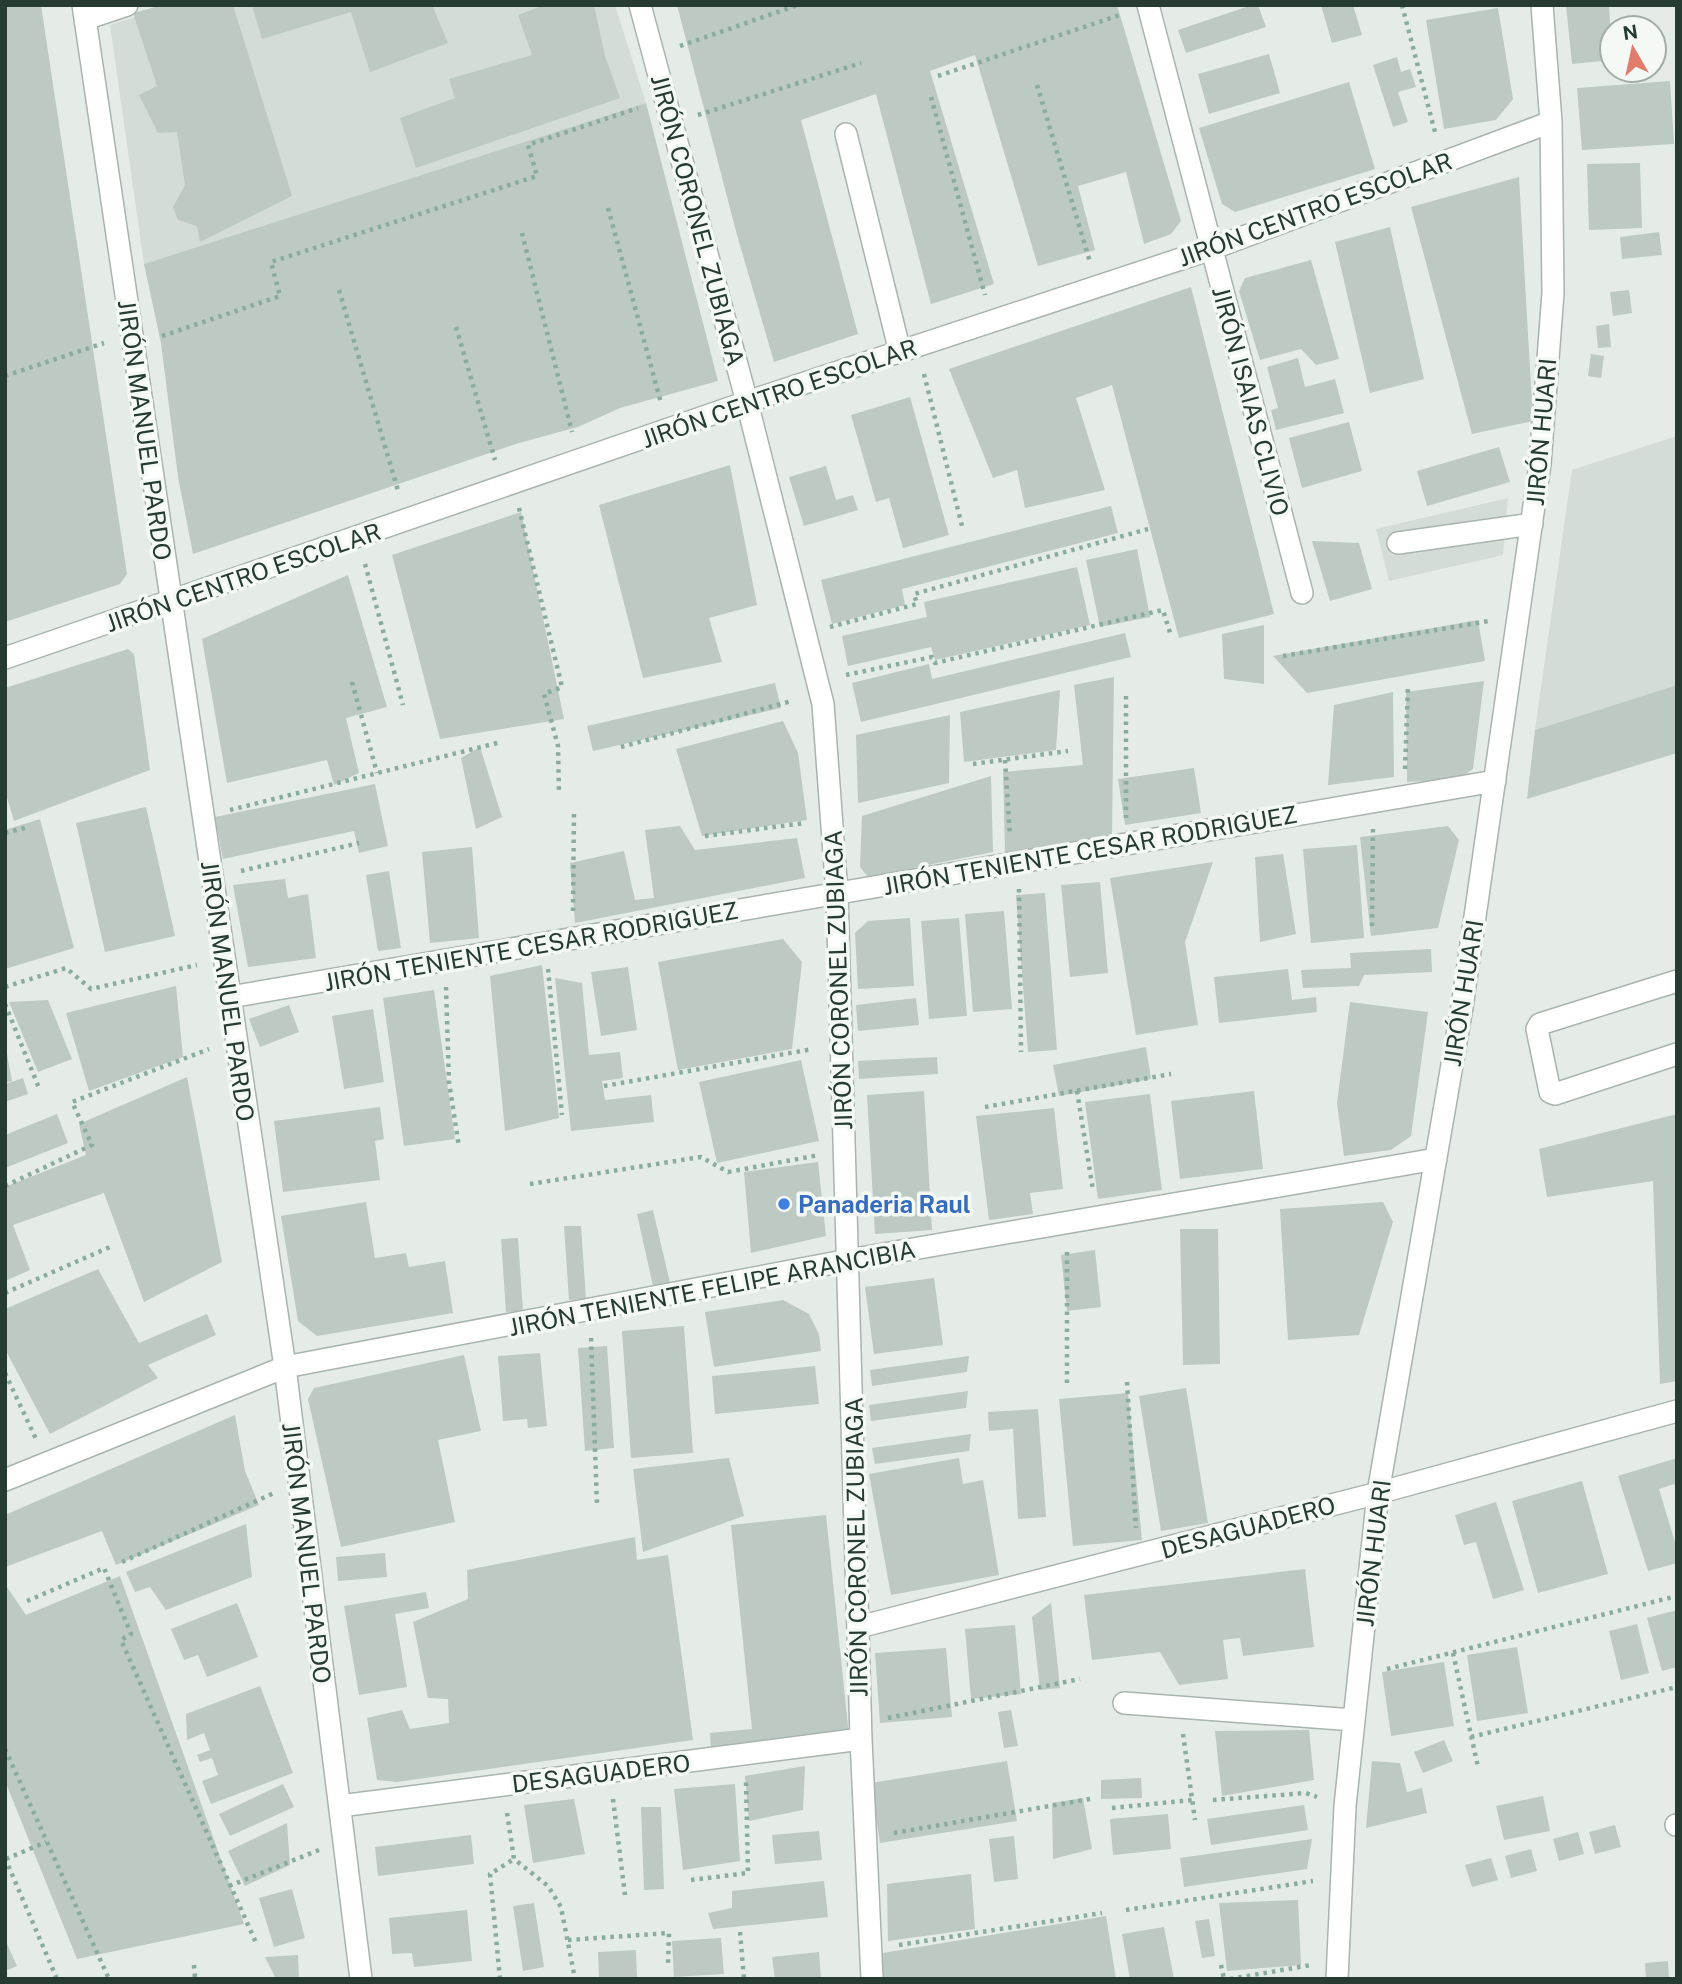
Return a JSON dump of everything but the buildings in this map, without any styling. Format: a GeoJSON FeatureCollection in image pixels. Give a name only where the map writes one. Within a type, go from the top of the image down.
{"type":"FeatureCollection","features":[{"type":"Feature","properties":{"kind":"street"},"geometry":{"type":"LineString","coordinates":[[84,12],[127,5]]}},
{"type":"Feature","properties":{"kind":"street","name":"JIRÓN CORONEL ZUBIAGA"},"geometry":{"type":"LineString","coordinates":[[640,5],[747,402],[819,688],[837,894],[861,1732],[872,1979]]}},
{"type":"Feature","properties":{"kind":"street","name":"JIRÓN HUARI"},"geometry":{"type":"LineString","coordinates":[[1338,1969],[1345,1806],[1378,1493],[1436,1159],[1495,781],[1539,464],[1553,293],[1551,122],[1542,5]]}},
{"type":"Feature","properties":{"kind":"street","name":"JIRÓN ISAIAS CLIVIO"},"geometry":{"type":"LineString","coordinates":[[1148,6],[1302,593]]}},
{"type":"Feature","properties":{"kind":"street","name":"JIRÓN MANUEL PARDO"},"geometry":{"type":"LineString","coordinates":[[84,12],[285,1367],[297,1483],[360,1979]]}},
{"type":"Feature","properties":{"kind":"street","name":"JIRÓN CENTRO ESCOLAR"},"geometry":{"type":"LineString","coordinates":[[5,658],[171,603],[747,402],[1211,249],[1551,122]]}},
{"type":"Feature","properties":{"kind":"street"},"geometry":{"type":"LineString","coordinates":[[846,134],[908,349]]}},
{"type":"Feature","properties":{"kind":"street"},"geometry":{"type":"LineString","coordinates":[[1398,543],[1531,524]]}},
{"type":"Feature","properties":{"kind":"street","name":"JIRÓN TENIENTE CESAR RODRIGUEZ"},"geometry":{"type":"LineString","coordinates":[[230,997],[1495,781]]}},
{"type":"Feature","properties":{"kind":"street"},"geometry":{"type":"LineString","coordinates":[[1677,981],[1540,1024],[1537,1029],[1550,1092],[1555,1094],[1677,1054]]}},
{"type":"Feature","properties":{"kind":"street","name":"JIRÓN TENIENTE FELIPE ARANCIBIA"},"geometry":{"type":"LineString","coordinates":[[5,1480],[285,1367],[849,1260],[1436,1159]]}},
{"type":"Feature","properties":{"kind":"street","name":"DESAGUADERO"},"geometry":{"type":"LineString","coordinates":[[859,1627],[1378,1493],[1677,1411]]}},
{"type":"Feature","properties":{"kind":"street"},"geometry":{"type":"LineString","coordinates":[[1124,1703],[1354,1720]]}},
{"type":"Feature","properties":{"kind":"street","name":"DESAGUADERO"},"geometry":{"type":"LineString","coordinates":[[340,1806],[745,1755],[861,1732]]}},
{"type":"Feature","properties":{"kind":"path"},"geometry":{"type":"LineString","coordinates":[[653,55],[798,5]]}},
{"type":"Feature","properties":{"kind":"path"},"geometry":{"type":"LineString","coordinates":[[1402,5],[1443,162]]}},
{"type":"Feature","properties":{"kind":"path"},"geometry":{"type":"LineString","coordinates":[[938,76],[1148,6]]}},
{"type":"Feature","properties":{"kind":"path"},"geometry":{"type":"LineString","coordinates":[[672,123],[860,63]]}},
{"type":"Feature","properties":{"kind":"path"},"geometry":{"type":"LineString","coordinates":[[1037,85],[1097,287]]}},
{"type":"Feature","properties":{"kind":"path"},"geometry":{"type":"LineString","coordinates":[[931,97],[992,321]]}},
{"type":"Feature","properties":{"kind":"path"},"geometry":{"type":"LineString","coordinates":[[5,376],[280,296],[271,262],[537,176],[528,145],[666,99]]}},
{"type":"Feature","properties":{"kind":"path"},"geometry":{"type":"LineString","coordinates":[[608,208],[668,430]]}},
{"type":"Feature","properties":{"kind":"path"},"geometry":{"type":"LineString","coordinates":[[522,233],[579,461]]}},
{"type":"Feature","properties":{"kind":"path"},"geometry":{"type":"LineString","coordinates":[[339,290],[407,521]]}},
{"type":"Feature","properties":{"kind":"path"},"geometry":{"type":"LineString","coordinates":[[456,327],[508,486],[562,687],[544,694],[558,746],[559,793]]}},
{"type":"Feature","properties":{"kind":"path"},"geometry":{"type":"LineString","coordinates":[[908,349],[962,526]]}},
{"type":"Feature","properties":{"kind":"path"},"geometry":{"type":"LineString","coordinates":[[806,633],[917,604],[914,594],[1148,528]]}},
{"type":"Feature","properties":{"kind":"path"},"geometry":{"type":"LineString","coordinates":[[358,538],[403,705]]}},
{"type":"Feature","properties":{"kind":"path"},"geometry":{"type":"LineString","coordinates":[[621,747],[932,657],[934,663],[1163,610],[1171,636]]}},
{"type":"Feature","properties":{"kind":"path"},"geometry":{"type":"LineString","coordinates":[[1283,656],[1519,616]]}},
{"type":"Feature","properties":{"kind":"path"},"geometry":{"type":"LineString","coordinates":[[352,681],[377,773]]}},
{"type":"Feature","properties":{"kind":"path"},"geometry":{"type":"LineString","coordinates":[[1404,797],[1408,686]]}},
{"type":"Feature","properties":{"kind":"path"},"geometry":{"type":"LineString","coordinates":[[1126,696],[1126,844]]}},
{"type":"Feature","properties":{"kind":"path"},"geometry":{"type":"LineString","coordinates":[[203,817],[501,742]]}},
{"type":"Feature","properties":{"kind":"path"},"geometry":{"type":"LineString","coordinates":[[973,764],[1068,751]]}},
{"type":"Feature","properties":{"kind":"path"},"geometry":{"type":"LineString","coordinates":[[1005,760],[1015,863],[1021,1052]]}},
{"type":"Feature","properties":{"kind":"path"},"geometry":{"type":"LineString","coordinates":[[1372,926],[1374,802]]}},
{"type":"Feature","properties":{"kind":"path"},"geometry":{"type":"LineString","coordinates":[[573,938],[575,810]]}},
{"type":"Feature","properties":{"kind":"path"},"geometry":{"type":"LineString","coordinates":[[705,836],[832,820]]}},
{"type":"Feature","properties":{"kind":"path"},"geometry":{"type":"LineString","coordinates":[[5,833],[28,827]]}},
{"type":"Feature","properties":{"kind":"path"},"geometry":{"type":"LineString","coordinates":[[211,878],[359,843]]}},
{"type":"Feature","properties":{"kind":"path"},"geometry":{"type":"LineString","coordinates":[[546,943],[562,1115]]}},
{"type":"Feature","properties":{"kind":"path"},"geometry":{"type":"LineString","coordinates":[[5,988],[66,968],[91,989],[223,959]]}},
{"type":"Feature","properties":{"kind":"path"},"geometry":{"type":"LineString","coordinates":[[445,960],[449,1082],[459,1147]]}},
{"type":"Feature","properties":{"kind":"path"},"geometry":{"type":"LineString","coordinates":[[5,1004],[39,1088]]}},
{"type":"Feature","properties":{"kind":"path"},"geometry":{"type":"LineString","coordinates":[[5,1186],[92,1145],[72,1102],[236,1039]]}},
{"type":"Feature","properties":{"kind":"path"},"geometry":{"type":"LineString","coordinates":[[604,1086],[843,1044]]}},
{"type":"Feature","properties":{"kind":"path"},"geometry":{"type":"LineString","coordinates":[[985,1107],[1171,1074]]}},
{"type":"Feature","properties":{"kind":"path"},"geometry":{"type":"LineString","coordinates":[[1077,1091],[1098,1217]]}},
{"type":"Feature","properties":{"kind":"path"},"geometry":{"type":"LineString","coordinates":[[530,1184],[701,1157],[728,1172],[845,1150]]}},
{"type":"Feature","properties":{"kind":"path"},"geometry":{"type":"LineString","coordinates":[[1066,1223],[1067,1387]]}},
{"type":"Feature","properties":{"kind":"path"},"geometry":{"type":"LineString","coordinates":[[5,1293],[110,1247]]}},
{"type":"Feature","properties":{"kind":"path"},"geometry":{"type":"LineString","coordinates":[[590,1311],[597,1505]]}},
{"type":"Feature","properties":{"kind":"path"},"geometry":{"type":"LineString","coordinates":[[5,1373],[47,1462]]}},
{"type":"Feature","properties":{"kind":"path"},"geometry":{"type":"LineString","coordinates":[[1127,1382],[1138,1556]]}},
{"type":"Feature","properties":{"kind":"path"},"geometry":{"type":"LineString","coordinates":[[122,1562],[297,1483]]}},
{"type":"Feature","properties":{"kind":"path"},"geometry":{"type":"LineString","coordinates":[[27,1601],[104,1568],[131,1634],[121,1640],[257,1945]]}},
{"type":"Feature","properties":{"kind":"path"},"geometry":{"type":"LineString","coordinates":[[1359,1676],[1677,1596]]}},
{"type":"Feature","properties":{"kind":"path"},"geometry":{"type":"LineString","coordinates":[[1453,1653],[1478,1767]]}},
{"type":"Feature","properties":{"kind":"path"},"geometry":{"type":"LineString","coordinates":[[861,1732],[1080,1679]]}},
{"type":"Feature","properties":{"kind":"path"},"geometry":{"type":"LineString","coordinates":[[1471,1737],[1677,1687]]}},
{"type":"Feature","properties":{"kind":"path"},"geometry":{"type":"LineString","coordinates":[[1180,1708],[1195,1820]]}},
{"type":"Feature","properties":{"kind":"path"},"geometry":{"type":"LineString","coordinates":[[5,1749],[109,1979]]}},
{"type":"Feature","properties":{"kind":"path"},"geometry":{"type":"LineString","coordinates":[[691,1880],[748,1873],[745,1755]]}},
{"type":"Feature","properties":{"kind":"path"},"geometry":{"type":"LineString","coordinates":[[609,1772],[625,1895]]}},
{"type":"Feature","properties":{"kind":"path"},"geometry":{"type":"LineString","coordinates":[[505,1786],[510,1850],[514,1858],[548,1886],[562,1907],[575,1979]]}},
{"type":"Feature","properties":{"kind":"path"},"geometry":{"type":"LineString","coordinates":[[1213,1800],[1306,1793],[1345,1806]]}},
{"type":"Feature","properties":{"kind":"path"},"geometry":{"type":"LineString","coordinates":[[865,1838],[1090,1799]]}},
{"type":"Feature","properties":{"kind":"path"},"geometry":{"type":"LineString","coordinates":[[1112,1808],[1192,1800]]}},
{"type":"Feature","properties":{"kind":"path"},"geometry":{"type":"LineString","coordinates":[[229,1886],[344,1839]]}},
{"type":"Feature","properties":{"kind":"path"},"geometry":{"type":"LineString","coordinates":[[46,1842],[5,1858],[57,1979]]}},
{"type":"Feature","properties":{"kind":"path"},"geometry":{"type":"LineString","coordinates":[[500,1979],[490,1874],[514,1858]]}},
{"type":"Feature","properties":{"kind":"path"},"geometry":{"type":"LineString","coordinates":[[1126,1910],[1341,1877]]}},
{"type":"Feature","properties":{"kind":"path"},"geometry":{"type":"LineString","coordinates":[[871,1949],[1102,1913]]}},
{"type":"Feature","properties":{"kind":"path"},"geometry":{"type":"LineString","coordinates":[[740,1931],[744,1979]]}},
{"type":"Feature","properties":{"kind":"path"},"geometry":{"type":"LineString","coordinates":[[568,1940],[669,1933],[668,1964]]}},
{"type":"Feature","properties":{"kind":"path"},"geometry":{"type":"LineString","coordinates":[[194,1965],[195,1979]]}},
{"type":"Feature","properties":{"kind":"path"},"geometry":{"type":"LineString","coordinates":[[1221,1965],[1224,1979]]}},
{"type":"Feature","properties":{"kind":"path"},"geometry":{"type":"LineString","coordinates":[[1230,1979],[1338,1969]]}},
{"type":"Feature","properties":{"kind":"shaded area"},"geometry":{"type":"Polygon","coordinates":[[[170,5],[615,5],[646,103],[144,264],[110,25],[170,5]]]}},
{"type":"Feature","properties":{"kind":"shaded area"},"geometry":{"type":"Polygon","coordinates":[[[1677,436],[1677,685],[1535,730],[1572,470],[1677,436]]]}},
{"type":"Feature","properties":{"kind":"shaded area"},"geometry":{"type":"Polygon","coordinates":[[[1508,498],[1503,555],[1389,581],[1376,529],[1508,498]]]}},
{"type":"Feature","properties":{"kind":"place","name":"Panaderia Raul"},"geometry":{"type":"Point","coordinates":[784,1204]}}]}
